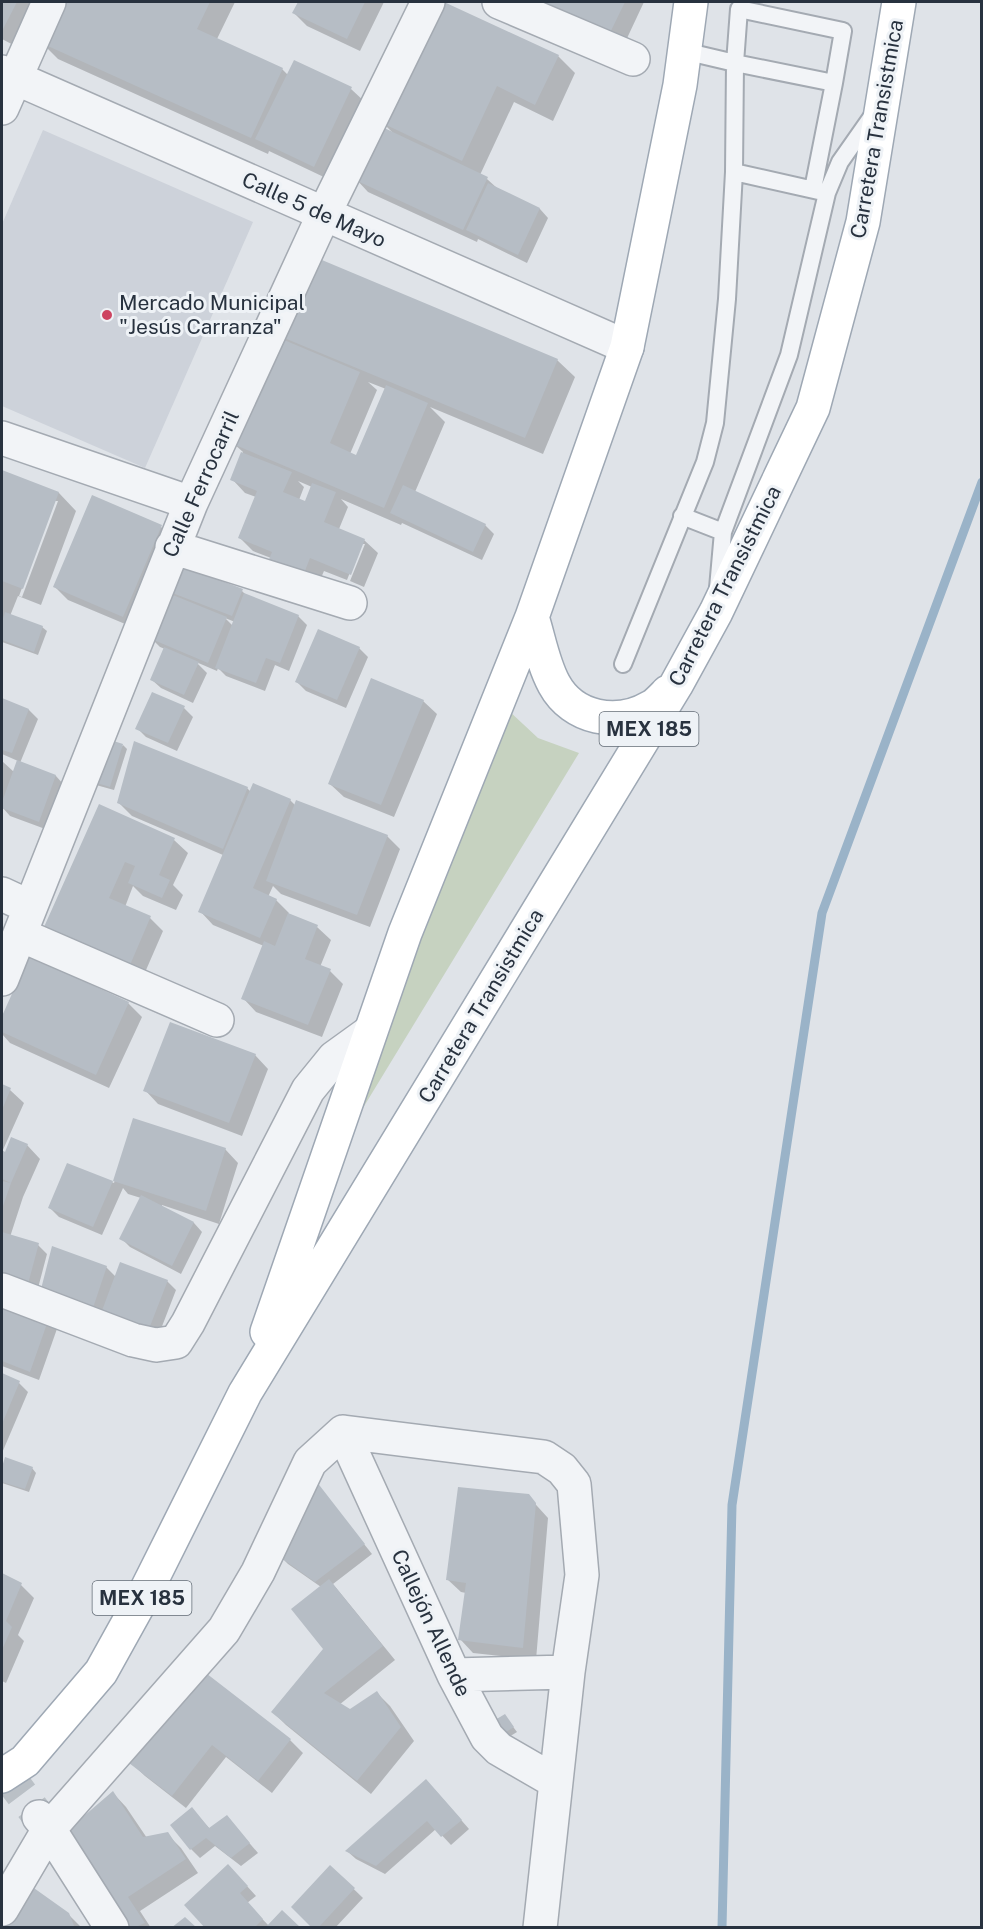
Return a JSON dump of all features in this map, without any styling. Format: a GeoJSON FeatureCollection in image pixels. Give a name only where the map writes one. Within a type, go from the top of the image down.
{"type":"FeatureCollection","features":[{"type":"Feature","properties":{"kind":"main road","name":"Carretera Transistmica"},"geometry":{"type":"LineString","coordinates":[[245,1393],[405,933],[532,617],[627,347],[680,85],[691,2]]}},
{"type":"Feature","properties":{"kind":"main road","name":"Carretera Transistmica"},"geometry":{"type":"LineString","coordinates":[[2,1776],[25,1761],[101,1672],[146,1591],[245,1393],[676,685],[716,612],[813,408],[863,222],[899,2]]}},
{"type":"Feature","properties":{"kind":"main road"},"geometry":{"type":"LineString","coordinates":[[532,617],[553,683],[564,699],[581,712],[598,718],[619,718],[637,714],[652,706],[676,685]]}},
{"type":"Feature","properties":{"kind":"street"},"geometry":{"type":"LineString","coordinates":[[2,108],[8,75],[49,2]]}},
{"type":"Feature","properties":{"kind":"street","name":"Calle Ferrocarril"},"geometry":{"type":"LineString","coordinates":[[2,979],[18,912],[191,503],[324,214],[428,2]]}},
{"type":"Feature","properties":{"kind":"street"},"geometry":{"type":"LineString","coordinates":[[499,2],[633,59]]}},
{"type":"Feature","properties":{"kind":"street","name":"Calle 5 de Mayo"},"geometry":{"type":"LineString","coordinates":[[8,75],[627,347]]}},
{"type":"Feature","properties":{"kind":"street"},"geometry":{"type":"LineString","coordinates":[[2,438],[191,503]]}},
{"type":"Feature","properties":{"kind":"street"},"geometry":{"type":"LineString","coordinates":[[172,547],[350,603]]}},
{"type":"Feature","properties":{"kind":"street"},"geometry":{"type":"LineString","coordinates":[[18,912],[217,1020]]}},
{"type":"Feature","properties":{"kind":"street"},"geometry":{"type":"LineString","coordinates":[[2,1290],[133,1340],[156,1345],[176,1342],[308,1090],[334,1058],[370,1032]]}},
{"type":"Feature","properties":{"kind":"street"},"geometry":{"type":"LineString","coordinates":[[2,1909],[44,1823],[224,1630],[258,1572],[310,1462],[343,1432],[544,1457],[562,1469],[574,1484],[582,1575],[568,1672],[540,1928]]}},
{"type":"Feature","properties":{"kind":"street","name":"Callejón Allende"},"geometry":{"type":"LineString","coordinates":[[343,1432],[454,1676],[487,1737],[499,1749],[556,1782]]}},
{"type":"Feature","properties":{"kind":"street"},"geometry":{"type":"LineString","coordinates":[[454,1676],[568,1672]]}},
{"type":"Feature","properties":{"kind":"street"},"geometry":{"type":"LineString","coordinates":[[44,1823],[112,1928]]}},
{"type":"Feature","properties":{"kind":"lane"},"geometry":{"type":"LineString","coordinates":[[623,664],[705,462],[715,423],[728,299],[734,172],[735,63],[739,9],[843,31],[820,191],[789,355],[723,532],[716,612]]}},
{"type":"Feature","properties":{"kind":"lane"},"geometry":{"type":"LineString","coordinates":[[684,51],[834,83]]}},
{"type":"Feature","properties":{"kind":"lane"},"geometry":{"type":"LineString","coordinates":[[820,191],[883,99]]}},
{"type":"Feature","properties":{"kind":"lane"},"geometry":{"type":"LineString","coordinates":[[734,172],[820,191]]}},
{"type":"Feature","properties":{"kind":"lane"},"geometry":{"type":"LineString","coordinates":[[682,516],[723,532]]}},
{"type":"Feature","properties":{"kind":"shaded area","name":"Mercado Municipal \"Jesús Carranza\""},"geometry":{"type":"Polygon","coordinates":[[[43,130],[253,222],[145,468],[2,406],[2,224],[43,130]]]}},
{"type":"Feature","properties":{"kind":"green space"},"geometry":{"type":"Polygon","coordinates":[[[507,709],[538,738],[579,753],[338,1149],[507,709]]]}},
{"type":"Feature","properties":{"kind":"building"},"geometry":{"type":"Polygon","coordinates":[[[2,2],[17,2],[2,31],[2,2]]]}},
{"type":"Feature","properties":{"kind":"building"},"geometry":{"type":"Polygon","coordinates":[[[57,2],[210,2],[197,29],[283,68],[251,138],[39,42],[57,2]]]}},
{"type":"Feature","properties":{"kind":"building"},"geometry":{"type":"Polygon","coordinates":[[[298,2],[365,2],[347,39],[292,13],[298,2]]]}},
{"type":"Feature","properties":{"kind":"building"},"geometry":{"type":"Polygon","coordinates":[[[444,2],[559,55],[535,105],[497,86],[462,161],[380,122],[444,2]]]}},
{"type":"Feature","properties":{"kind":"building"},"geometry":{"type":"Polygon","coordinates":[[[526,2],[625,2],[607,39],[526,2]]]}},
{"type":"Feature","properties":{"kind":"building"},"geometry":{"type":"Polygon","coordinates":[[[294,60],[352,87],[314,167],[255,139],[294,60]]]}},
{"type":"Feature","properties":{"kind":"building"},"geometry":{"type":"Polygon","coordinates":[[[378,125],[488,177],[463,230],[353,179],[378,125]]]}},
{"type":"Feature","properties":{"kind":"building"},"geometry":{"type":"Polygon","coordinates":[[[488,183],[540,208],[518,255],[466,230],[488,183]]]}},
{"type":"Feature","properties":{"kind":"building"},"geometry":{"type":"Polygon","coordinates":[[[310,255],[558,359],[525,438],[277,335],[310,255]]]}},
{"type":"Feature","properties":{"kind":"building"},"geometry":{"type":"Polygon","coordinates":[[[277,337],[360,372],[330,443],[356,455],[386,385],[428,403],[384,508],[233,444],[277,337]]]}},
{"type":"Feature","properties":{"kind":"building"},"geometry":{"type":"Polygon","coordinates":[[[241,452],[292,472],[283,492],[305,501],[312,483],[336,492],[324,522],[365,539],[351,575],[310,558],[301,581],[266,567],[272,552],[238,538],[257,491],[230,480],[241,452]]]}},
{"type":"Feature","properties":{"kind":"building"},"geometry":{"type":"Polygon","coordinates":[[[2,470],[59,492],[23,589],[2,581],[2,470]]]}},
{"type":"Feature","properties":{"kind":"building"},"geometry":{"type":"Polygon","coordinates":[[[403,485],[486,524],[473,552],[390,513],[403,485]]]}},
{"type":"Feature","properties":{"kind":"building"},"geometry":{"type":"Polygon","coordinates":[[[92,495],[162,525],[123,617],[53,587],[92,495]]]}},
{"type":"Feature","properties":{"kind":"building"},"geometry":{"type":"Polygon","coordinates":[[[172,562],[243,589],[232,616],[162,589],[172,562]]]}},
{"type":"Feature","properties":{"kind":"building"},"geometry":{"type":"Polygon","coordinates":[[[168,593],[227,617],[208,663],[149,638],[168,593]]]}},
{"type":"Feature","properties":{"kind":"building"},"geometry":{"type":"Polygon","coordinates":[[[244,593],[299,615],[280,663],[266,658],[256,683],[215,668],[244,593]]]}},
{"type":"Feature","properties":{"kind":"building"},"geometry":{"type":"Polygon","coordinates":[[[5,612],[43,626],[34,652],[2,640],[2,622],[5,612]]]}},
{"type":"Feature","properties":{"kind":"building"},"geometry":{"type":"Polygon","coordinates":[[[318,629],[360,647],[337,700],[295,682],[318,629]]]}},
{"type":"Feature","properties":{"kind":"building"},"geometry":{"type":"Polygon","coordinates":[[[164,647],[199,662],[184,695],[150,680],[164,647]]]}},
{"type":"Feature","properties":{"kind":"building"},"geometry":{"type":"Polygon","coordinates":[[[371,678],[424,700],[381,805],[328,784],[371,678]]]}},
{"type":"Feature","properties":{"kind":"building"},"geometry":{"type":"Polygon","coordinates":[[[152,692],[185,706],[168,743],[135,729],[152,692]]]}},
{"type":"Feature","properties":{"kind":"building"},"geometry":{"type":"Polygon","coordinates":[[[2,698],[29,709],[12,753],[2,750],[2,698]]]}},
{"type":"Feature","properties":{"kind":"building"},"geometry":{"type":"Polygon","coordinates":[[[104,738],[123,744],[110,787],[90,781],[104,738]]]}},
{"type":"Feature","properties":{"kind":"building"},"geometry":{"type":"Polygon","coordinates":[[[134,741],[248,787],[223,849],[117,803],[134,741]]]}},
{"type":"Feature","properties":{"kind":"building"},"geometry":{"type":"Polygon","coordinates":[[[17,760],[56,775],[39,822],[2,808],[17,760]]]}},
{"type":"Feature","properties":{"kind":"building"},"geometry":{"type":"Polygon","coordinates":[[[253,783],[291,799],[253,888],[277,899],[260,938],[198,912],[253,783]]]}},
{"type":"Feature","properties":{"kind":"building"},"geometry":{"type":"Polygon","coordinates":[[[296,800],[388,835],[357,915],[266,881],[296,800]]]}},
{"type":"Feature","properties":{"kind":"building"},"geometry":{"type":"Polygon","coordinates":[[[99,804],[175,838],[159,875],[170,880],[162,898],[128,883],[135,866],[125,862],[109,898],[151,916],[130,965],[44,927],[99,804]]]}},
{"type":"Feature","properties":{"kind":"building"},"geometry":{"type":"Polygon","coordinates":[[[288,913],[318,925],[305,959],[331,969],[308,1025],[241,999],[264,941],[275,946],[288,913]]]}},
{"type":"Feature","properties":{"kind":"building"},"geometry":{"type":"Polygon","coordinates":[[[29,956],[129,1002],[96,1075],[2,1032],[2,1016],[29,956]]]}},
{"type":"Feature","properties":{"kind":"building"},"geometry":{"type":"Polygon","coordinates":[[[170,1022],[256,1054],[229,1123],[143,1091],[170,1022]]]}},
{"type":"Feature","properties":{"kind":"building"},"geometry":{"type":"Polygon","coordinates":[[[2,1084],[11,1088],[2,1110],[2,1084]]]}},
{"type":"Feature","properties":{"kind":"building"},"geometry":{"type":"Polygon","coordinates":[[[133,1118],[226,1148],[206,1211],[113,1181],[133,1118]]]}},
{"type":"Feature","properties":{"kind":"building"},"geometry":{"type":"Polygon","coordinates":[[[11,1137],[28,1144],[11,1183],[2,1179],[2,1150],[5,1152],[11,1137]]]}},
{"type":"Feature","properties":{"kind":"building"},"geometry":{"type":"Polygon","coordinates":[[[67,1163],[113,1181],[93,1227],[48,1208],[67,1163]]]}},
{"type":"Feature","properties":{"kind":"building"},"geometry":{"type":"Polygon","coordinates":[[[2,1181],[11,1183],[2,1209],[2,1181]]]}},
{"type":"Feature","properties":{"kind":"building"},"geometry":{"type":"Polygon","coordinates":[[[141,1195],[194,1222],[172,1266],[119,1239],[141,1195]]]}},
{"type":"Feature","properties":{"kind":"building"},"geometry":{"type":"Polygon","coordinates":[[[2,1232],[39,1243],[28,1284],[2,1277],[2,1232]]]}},
{"type":"Feature","properties":{"kind":"building"},"geometry":{"type":"Polygon","coordinates":[[[52,1246],[107,1266],[92,1311],[40,1293],[52,1246]]]}},
{"type":"Feature","properties":{"kind":"building"},"geometry":{"type":"Polygon","coordinates":[[[120,1262],[168,1280],[147,1334],[100,1316],[120,1262]]]}},
{"type":"Feature","properties":{"kind":"building"},"geometry":{"type":"Polygon","coordinates":[[[2,1297],[50,1315],[30,1372],[2,1361],[2,1297]]]}},
{"type":"Feature","properties":{"kind":"building"},"geometry":{"type":"Polygon","coordinates":[[[2,1373],[20,1381],[2,1424],[2,1373]]]}},
{"type":"Feature","properties":{"kind":"building"},"geometry":{"type":"Polygon","coordinates":[[[5,1457],[33,1467],[25,1489],[2,1482],[5,1457]]]}},
{"type":"Feature","properties":{"kind":"building"},"geometry":{"type":"Polygon","coordinates":[[[313,1477],[365,1544],[315,1582],[277,1555],[313,1477]]]}},
{"type":"Feature","properties":{"kind":"building"},"geometry":{"type":"Polygon","coordinates":[[[458,1487],[529,1494],[536,1503],[523,1648],[458,1640],[466,1583],[446,1580],[458,1487]]]}},
{"type":"Feature","properties":{"kind":"building"},"geometry":{"type":"Polygon","coordinates":[[[2,1573],[22,1583],[6,1621],[12,1627],[2,1650],[2,1573]]]}},
{"type":"Feature","properties":{"kind":"building"},"geometry":{"type":"Polygon","coordinates":[[[329,1579],[383,1646],[324,1693],[350,1709],[377,1691],[401,1727],[357,1781],[271,1712],[323,1649],[291,1609],[329,1579]]]}},
{"type":"Feature","properties":{"kind":"building"},"geometry":{"type":"Polygon","coordinates":[[[202,1670],[291,1739],[258,1781],[212,1745],[172,1796],[129,1763],[202,1670]]]}},
{"type":"Feature","properties":{"kind":"building"},"geometry":{"type":"Polygon","coordinates":[[[505,1714],[514,1727],[498,1737],[490,1723],[505,1714]]]}},
{"type":"Feature","properties":{"kind":"building"},"geometry":{"type":"Polygon","coordinates":[[[426,1779],[462,1820],[441,1837],[427,1821],[376,1866],[345,1851],[426,1779]]]}},
{"type":"Feature","properties":{"kind":"building"},"geometry":{"type":"Polygon","coordinates":[[[113,1791],[143,1837],[168,1832],[186,1859],[128,1897],[145,1923],[133,1928],[124,1928],[63,1834],[113,1791]]]}},
{"type":"Feature","properties":{"kind":"building"},"geometry":{"type":"Polygon","coordinates":[[[192,1807],[209,1828],[227,1815],[250,1843],[231,1858],[206,1838],[190,1850],[170,1825],[192,1807]]]}},
{"type":"Feature","properties":{"kind":"building"},"geometry":{"type":"Polygon","coordinates":[[[228,1864],[248,1886],[240,1893],[263,1919],[254,1928],[205,1928],[184,1905],[228,1864]]]}},
{"type":"Feature","properties":{"kind":"building"},"geometry":{"type":"Polygon","coordinates":[[[330,1865],[355,1888],[318,1928],[312,1928],[291,1907],[330,1865]]]}},
{"type":"Feature","properties":{"kind":"building"},"geometry":{"type":"Polygon","coordinates":[[[31,1886],[69,1913],[75,1928],[2,1928],[31,1886]]]}},
{"type":"Feature","properties":{"kind":"building"},"geometry":{"type":"Polygon","coordinates":[[[282,1910],[301,1928],[265,1928],[282,1910]]]}},
{"type":"Feature","properties":{"kind":"building"},"geometry":{"type":"Polygon","coordinates":[[[185,1917],[197,1928],[171,1928],[185,1917]]]}},
{"type":"Feature","properties":{"kind":"waterway"},"geometry":{"type":"LineString","coordinates":[[722,1928],[732,1505],[822,913],[982,482]]}},
{"type":"Feature","properties":{"kind":"tunnel"},"geometry":{"type":"LineString","coordinates":[[2,1768],[39,1817]]}},
{"type":"Feature","properties":{"kind":"place","name":"Mercado Municipal \"Jesús Carranza\""},"geometry":{"type":"Point","coordinates":[107,315]}}]}
